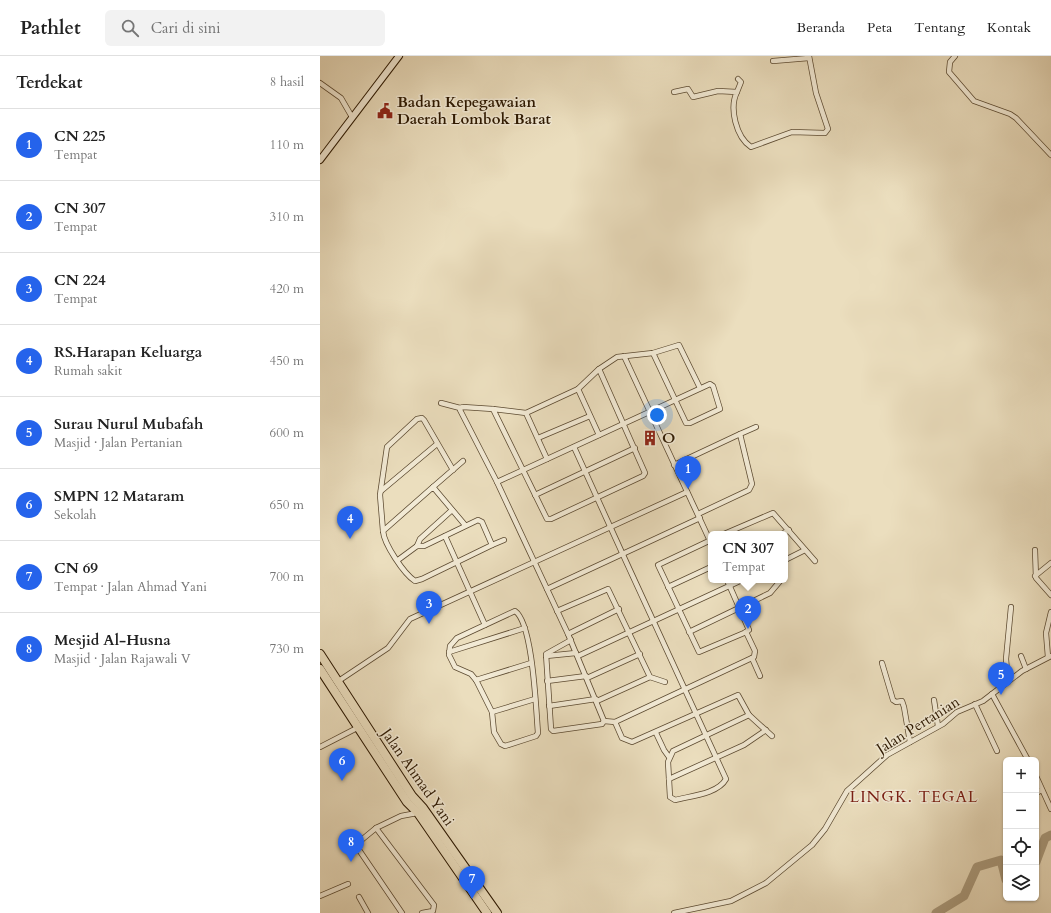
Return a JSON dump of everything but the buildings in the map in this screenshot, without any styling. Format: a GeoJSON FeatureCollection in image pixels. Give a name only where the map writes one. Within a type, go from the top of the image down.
{"type":"FeatureCollection","features":[{"type":"Feature","properties":{"kind":"highway","name":"Jalan Ahmad Yani"},"geometry":{"type":"LineString","coordinates":[[320,654],[337,682],[346,703],[410,799],[497,913]]}},
{"type":"Feature","properties":{"kind":"highway"},"geometry":{"type":"LineString","coordinates":[[320,669],[346,703],[357,728],[410,799]]}},
{"type":"Feature","properties":{"kind":"highway"},"geometry":{"type":"LineString","coordinates":[[419,810],[487,913]]}},
{"type":"Feature","properties":{"kind":"street"},"geometry":{"type":"LineString","coordinates":[[320,160],[399,56]]}},
{"type":"Feature","properties":{"kind":"street"},"geometry":{"type":"LineString","coordinates":[[955,56],[950,62],[949,72],[974,101],[1010,114],[1016,118],[1051,154]]}},
{"type":"Feature","properties":{"kind":"street"},"geometry":{"type":"LineString","coordinates":[[738,78],[741,82],[733,102],[734,117],[740,131],[750,147],[792,132],[827,132],[828,129],[816,93],[809,57],[773,61]]}},
{"type":"Feature","properties":{"kind":"street"},"geometry":{"type":"LineString","coordinates":[[320,83],[341,98],[352,117]]}},
{"type":"Feature","properties":{"kind":"street"},"geometry":{"type":"LineString","coordinates":[[674,92],[688,89],[692,97],[718,92],[737,92]]}},
{"type":"Feature","properties":{"kind":"street"},"geometry":{"type":"LineString","coordinates":[[441,403],[460,408],[526,413],[578,389],[609,361],[624,356],[653,353],[679,345],[700,388]]}},
{"type":"Feature","properties":{"kind":"street"},"geometry":{"type":"LineString","coordinates":[[497,482],[650,411],[676,400],[710,384],[713,386],[720,409],[687,424],[676,400],[653,353]]}},
{"type":"Feature","properties":{"kind":"street"},"geometry":{"type":"LineString","coordinates":[[624,356],[708,535]]}},
{"type":"Feature","properties":{"kind":"street"},"geometry":{"type":"LineString","coordinates":[[492,410],[547,519],[551,519],[644,475],[645,471],[600,369]]}},
{"type":"Feature","properties":{"kind":"street"},"geometry":{"type":"LineString","coordinates":[[578,389],[599,435]]}},
{"type":"Feature","properties":{"kind":"street"},"geometry":{"type":"LineString","coordinates":[[460,408],[497,482],[571,640],[604,721]]}},
{"type":"Feature","properties":{"kind":"street"},"geometry":{"type":"LineString","coordinates":[[526,413],[547,459]]}},
{"type":"Feature","properties":{"kind":"street"},"geometry":{"type":"LineString","coordinates":[[538,438],[590,416]]}},
{"type":"Feature","properties":{"kind":"street"},"geometry":{"type":"LineString","coordinates":[[453,470],[422,418],[417,419],[388,445],[380,491],[383,531],[388,545],[398,560],[415,581],[504,540]]}},
{"type":"Feature","properties":{"kind":"street"},"geometry":{"type":"LineString","coordinates":[[674,465],[756,427]]}},
{"type":"Feature","properties":{"kind":"street"},"geometry":{"type":"LineString","coordinates":[[547,589],[622,554],[752,488],[740,434]]}},
{"type":"Feature","properties":{"kind":"street"},"geometry":{"type":"LineString","coordinates":[[380,491],[437,444]]}},
{"type":"Feature","properties":{"kind":"street"},"geometry":{"type":"LineString","coordinates":[[574,447],[726,779],[724,782],[710,791],[675,800],[669,795],[669,757],[664,750],[656,732]]}},
{"type":"Feature","properties":{"kind":"street"},"geometry":{"type":"LineString","coordinates":[[535,495],[635,448]]}},
{"type":"Feature","properties":{"kind":"street"},"geometry":{"type":"LineString","coordinates":[[383,531],[463,461]]}},
{"type":"Feature","properties":{"kind":"street"},"geometry":{"type":"LineString","coordinates":[[433,487],[465,525]]}},
{"type":"Feature","properties":{"kind":"street"},"geometry":{"type":"LineString","coordinates":[[337,682],[383,652],[408,621],[687,492]]}},
{"type":"Feature","properties":{"kind":"street"},"geometry":{"type":"LineString","coordinates":[[398,560],[417,546],[420,539],[452,510]]}},
{"type":"Feature","properties":{"kind":"street"},"geometry":{"type":"LineString","coordinates":[[731,531],[771,513],[775,514],[815,561]]}},
{"type":"Feature","properties":{"kind":"street"},"geometry":{"type":"LineString","coordinates":[[417,546],[424,546],[465,525],[480,520],[492,545]]}},
{"type":"Feature","properties":{"kind":"street"},"geometry":{"type":"LineString","coordinates":[[446,536],[485,625]]}},
{"type":"Feature","properties":{"kind":"street"},"geometry":{"type":"LineString","coordinates":[[708,542],[659,563],[659,567],[699,652],[746,632],[749,627],[728,583]]}},
{"type":"Feature","properties":{"kind":"street"},"geometry":{"type":"LineString","coordinates":[[788,558],[805,550]]}},
{"type":"Feature","properties":{"kind":"street"},"geometry":{"type":"LineString","coordinates":[[1035,550],[1035,576],[1039,583],[1051,596]]}},
{"type":"Feature","properties":{"kind":"street"},"geometry":{"type":"LineString","coordinates":[[1035,576],[1051,563]]}},
{"type":"Feature","properties":{"kind":"street"},"geometry":{"type":"LineString","coordinates":[[668,587],[708,568]]}},
{"type":"Feature","properties":{"kind":"street"},"geometry":{"type":"LineString","coordinates":[[546,656],[577,654],[630,632],[736,583]]}},
{"type":"Feature","properties":{"kind":"street"},"geometry":{"type":"LineString","coordinates":[[689,632],[770,593],[778,583]]}},
{"type":"Feature","properties":{"kind":"street"},"geometry":{"type":"LineString","coordinates":[[557,611],[608,589],[630,632],[650,677]]}},
{"type":"Feature","properties":{"kind":"street"},"geometry":{"type":"LineString","coordinates":[[1008,682],[1006,659],[1011,608]]}},
{"type":"Feature","properties":{"kind":"street"},"geometry":{"type":"LineString","coordinates":[[568,634],[619,609]]}},
{"type":"Feature","properties":{"kind":"street"},"geometry":{"type":"LineString","coordinates":[[515,612],[519,615],[529,640],[538,735],[505,746],[501,744],[492,728],[492,712],[476,680],[471,674],[455,667],[450,658],[449,652],[450,646],[457,638],[485,625],[515,612]]}},
{"type":"Feature","properties":{"kind":"street"},"geometry":{"type":"LineString","coordinates":[[1050,656],[1046,633],[1051,612]]}},
{"type":"Feature","properties":{"kind":"street"},"geometry":{"type":"LineString","coordinates":[[449,652],[525,628]]}},
{"type":"Feature","properties":{"kind":"street"},"geometry":{"type":"LineString","coordinates":[[571,640],[548,652],[546,656],[551,729],[553,731],[602,724],[604,721],[615,722],[752,658],[756,653],[746,632]]}},
{"type":"Feature","properties":{"kind":"street"},"geometry":{"type":"LineString","coordinates":[[547,681],[587,677],[640,654]]}},
{"type":"Feature","properties":{"kind":"street"},"geometry":{"type":"LineString","coordinates":[[1021,656],[1026,669]]}},
{"type":"Feature","properties":{"kind":"street","name":"Jalan Pertanian"},"geometry":{"type":"LineString","coordinates":[[674,913],[731,901],[771,880],[812,845],[825,829],[841,800],[851,787],[887,755],[938,726],[957,712],[992,694],[1026,669],[1050,656]]}},
{"type":"Feature","properties":{"kind":"street"},"geometry":{"type":"LineString","coordinates":[[752,658],[760,676]]}},
{"type":"Feature","properties":{"kind":"street"},"geometry":{"type":"LineString","coordinates":[[476,680],[531,663]]}},
{"type":"Feature","properties":{"kind":"street"},"geometry":{"type":"LineString","coordinates":[[882,663],[893,700],[896,702],[902,701],[910,742]]}},
{"type":"Feature","properties":{"kind":"street"},"geometry":{"type":"LineString","coordinates":[[549,706],[596,700],[650,677],[665,682]]}},
{"type":"Feature","properties":{"kind":"street"},"geometry":{"type":"LineString","coordinates":[[992,694],[1026,757]]}},
{"type":"Feature","properties":{"kind":"street"},"geometry":{"type":"LineString","coordinates":[[615,722],[622,738],[626,741],[635,741],[738,695],[749,715],[772,736]]}},
{"type":"Feature","properties":{"kind":"street"},"geometry":{"type":"LineString","coordinates":[[492,712],[535,699]]}},
{"type":"Feature","properties":{"kind":"street"},"geometry":{"type":"LineString","coordinates":[[934,700],[938,726]]}},
{"type":"Feature","properties":{"kind":"street"},"geometry":{"type":"LineString","coordinates":[[975,704],[997,751]]}},
{"type":"Feature","properties":{"kind":"street"},"geometry":{"type":"LineString","coordinates":[[669,757],[674,751],[749,715]]}},
{"type":"Feature","properties":{"kind":"street"},"geometry":{"type":"LineString","coordinates":[[320,747],[357,728]]}},
{"type":"Feature","properties":{"kind":"street"},"geometry":{"type":"LineString","coordinates":[[670,779],[749,743],[766,730]]}},
{"type":"Feature","properties":{"kind":"street"},"geometry":{"type":"LineString","coordinates":[[1039,783],[1051,808]]}},
{"type":"Feature","properties":{"kind":"street"},"geometry":{"type":"LineString","coordinates":[[402,913],[357,849],[358,844],[376,828],[401,816],[419,810]]}},
{"type":"Feature","properties":{"kind":"street"},"geometry":{"type":"LineString","coordinates":[[376,828],[435,908],[432,911],[422,913]]}},
{"type":"Feature","properties":{"kind":"street"},"geometry":{"type":"LineString","coordinates":[[320,896],[348,884]]}},
{"type":"Feature","properties":{"kind":"street"},"geometry":{"type":"LineString","coordinates":[[360,897],[368,913]]}},
{"type":"Feature","properties":{"kind":"waterway"},"geometry":{"type":"LineString","coordinates":[[1039,854],[1045,838],[1051,835]]}},
{"type":"Feature","properties":{"kind":"waterway"},"geometry":{"type":"LineString","coordinates":[[936,913],[964,896],[977,867],[1001,860],[1003,868]]}},
{"type":"Feature","properties":{"kind":"place","name":"Badan Kepegawaian Daerah Lombok Barat"},"geometry":{"type":"Point","coordinates":[385,111]}},
{"type":"Feature","properties":{"kind":"place","name":"O"},"geometry":{"type":"Point","coordinates":[650,438]}},
{"type":"Feature","properties":{"kind":"place","name":"CN 225"},"geometry":{"type":"Point","coordinates":[688,489]}},
{"type":"Feature","properties":{"kind":"place","name":"RS.Harapan Keluarga"},"geometry":{"type":"Point","coordinates":[350,539]}},
{"type":"Feature","properties":{"kind":"place","name":"CN 224"},"geometry":{"type":"Point","coordinates":[429,624]}},
{"type":"Feature","properties":{"kind":"place","name":"CN 307"},"geometry":{"type":"Point","coordinates":[748,629]}},
{"type":"Feature","properties":{"kind":"place","name":"Surau Nurul Mubafah"},"geometry":{"type":"Point","coordinates":[1001,695]}},
{"type":"Feature","properties":{"kind":"place","name":"SMPN 12 Mataram"},"geometry":{"type":"Point","coordinates":[342,781]}},
{"type":"Feature","properties":{"kind":"place","name":"Mesjid Al-Husna"},"geometry":{"type":"Point","coordinates":[351,862]}},
{"type":"Feature","properties":{"kind":"place","name":"CN 69"},"geometry":{"type":"Point","coordinates":[472,899]}},
{"type":"Feature","properties":{"kind":"district","name":"LINGK. TEGAL"},"geometry":{"type":"Point","coordinates":[914,797]}}]}
